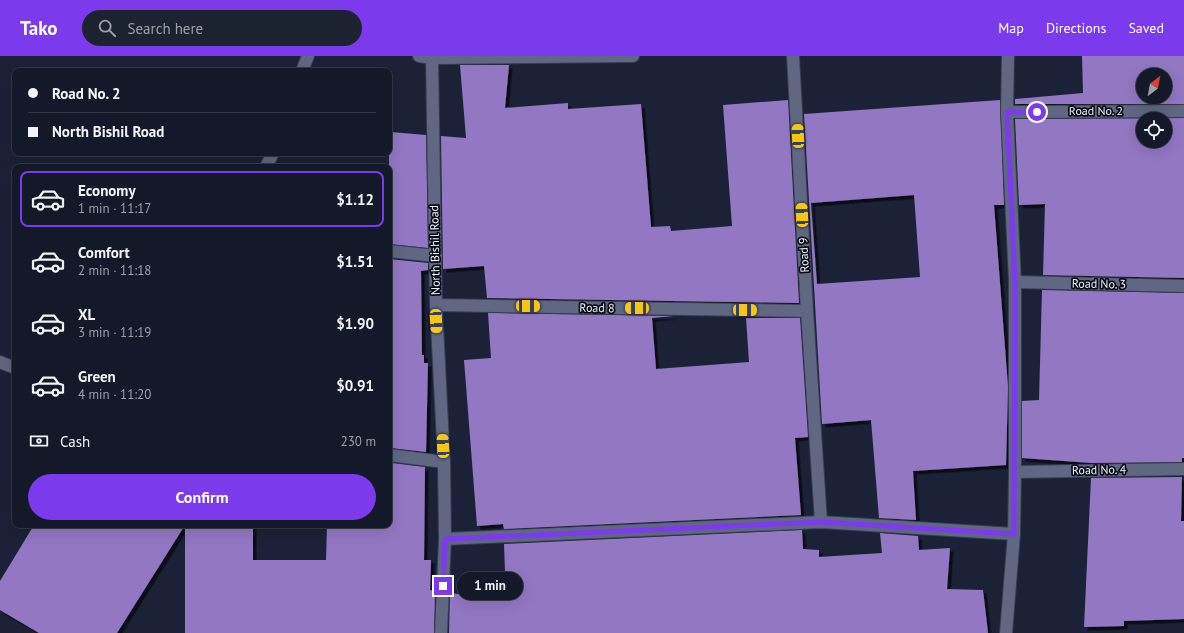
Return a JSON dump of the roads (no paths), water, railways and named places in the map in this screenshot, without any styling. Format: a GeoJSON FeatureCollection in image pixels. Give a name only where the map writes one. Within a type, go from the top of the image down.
{"type":"FeatureCollection","features":[{"type":"Feature","properties":{"kind":"street"},"geometry":{"type":"LineString","coordinates":[[303,68],[308,56]]}},
{"type":"Feature","properties":{"kind":"street"},"geometry":{"type":"LineString","coordinates":[[419,56],[432,58],[633,56]]}},
{"type":"Feature","properties":{"kind":"street","name":"Road 9"},"geometry":{"type":"LineString","coordinates":[[793,56],[807,311],[821,522]]}},
{"type":"Feature","properties":{"kind":"street"},"geometry":{"type":"LineString","coordinates":[[1006,633],[1014,534],[1015,472],[1015,282],[1007,112],[1008,56]]}},
{"type":"Feature","properties":{"kind":"street","name":"North Bishil Road"},"geometry":{"type":"LineString","coordinates":[[432,58],[436,305],[444,462],[445,539],[441,633]]}},
{"type":"Feature","properties":{"kind":"street","name":"Road No. 2"},"geometry":{"type":"LineString","coordinates":[[1007,112],[1184,111]]}},
{"type":"Feature","properties":{"kind":"street"},"geometry":{"type":"LineString","coordinates":[[392,251],[436,256]]}},
{"type":"Feature","properties":{"kind":"street","name":"Road No. 3"},"geometry":{"type":"LineString","coordinates":[[1015,282],[1184,286]]}},
{"type":"Feature","properties":{"kind":"street","name":"Road 8"},"geometry":{"type":"LineString","coordinates":[[436,305],[807,311]]}},
{"type":"Feature","properties":{"kind":"street"},"geometry":{"type":"LineString","coordinates":[[0,362],[12,367]]}},
{"type":"Feature","properties":{"kind":"street"},"geometry":{"type":"LineString","coordinates":[[392,455],[444,462]]}},
{"type":"Feature","properties":{"kind":"street","name":"Road No. 4"},"geometry":{"type":"LineString","coordinates":[[1015,472],[1184,469]]}},
{"type":"Feature","properties":{"kind":"street"},"geometry":{"type":"LineString","coordinates":[[445,539],[821,522],[1014,534]]}}]}
